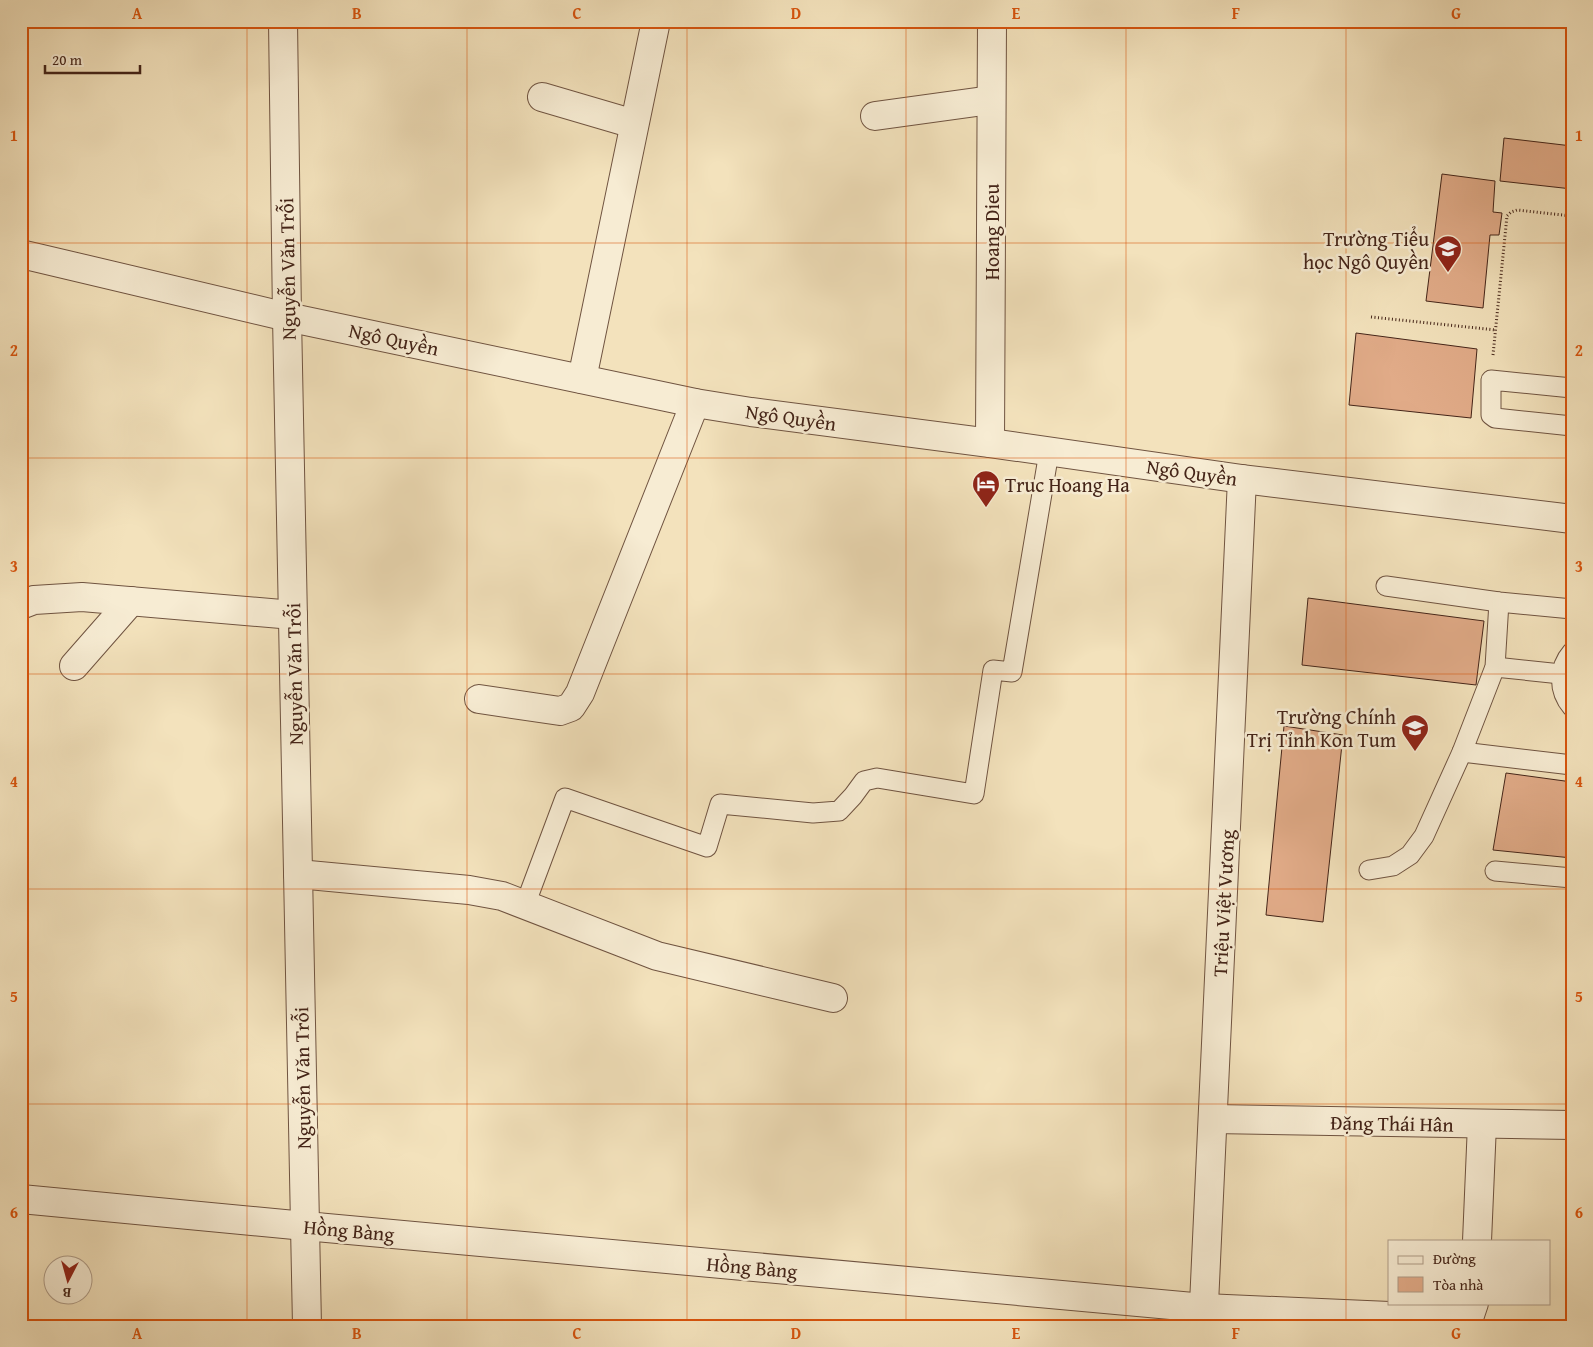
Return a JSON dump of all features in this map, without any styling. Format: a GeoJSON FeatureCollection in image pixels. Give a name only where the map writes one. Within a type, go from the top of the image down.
{"type":"FeatureCollection","features":[{"type":"Feature","properties":{"kind":"street","name":"Nguyễn Văn Trỗi"},"geometry":{"type":"LineString","coordinates":[[283,21],[307,1326]]}},
{"type":"Feature","properties":{"kind":"street"},"geometry":{"type":"LineString","coordinates":[[582,379],[656,21]]}},
{"type":"Feature","properties":{"kind":"street","name":"Hoang Dieu"},"geometry":{"type":"LineString","coordinates":[[990,443],[992,21]]}},
{"type":"Feature","properties":{"kind":"street"},"geometry":{"type":"LineString","coordinates":[[542,97],[634,124]]}},
{"type":"Feature","properties":{"kind":"street"},"geometry":{"type":"LineString","coordinates":[[874,116],[991,100]]}},
{"type":"Feature","properties":{"kind":"street","name":"Ngô Quyền"},"geometry":{"type":"LineString","coordinates":[[21,254],[287,317],[695,403],[990,443],[1242,480],[1572,519]]}},
{"type":"Feature","properties":{"kind":"street"},"geometry":{"type":"LineString","coordinates":[[478,699],[560,711],[571,706],[580,693],[695,403]]}},
{"type":"Feature","properties":{"kind":"street","name":"Triệu Việt Vương"},"geometry":{"type":"LineString","coordinates":[[1204,1317],[1242,480]]}},
{"type":"Feature","properties":{"kind":"street"},"geometry":{"type":"LineString","coordinates":[[21,605],[34,600],[82,597],[293,615]]}},
{"type":"Feature","properties":{"kind":"street"},"geometry":{"type":"LineString","coordinates":[[74,666],[131,601]]}},
{"type":"Feature","properties":{"kind":"street"},"geometry":{"type":"LineString","coordinates":[[298,874],[469,890],[502,896],[657,956],[833,998]]}},
{"type":"Feature","properties":{"kind":"street","name":"Đặng Thái Hân"},"geometry":{"type":"LineString","coordinates":[[1213,1119],[1572,1126]]}},
{"type":"Feature","properties":{"kind":"street"},"geometry":{"type":"LineString","coordinates":[[1477,1240],[1482,1124]]}},
{"type":"Feature","properties":{"kind":"street","name":"Hồng Bàng"},"geometry":{"type":"LineString","coordinates":[[21,1199],[1204,1317],[1458,1319],[1470,1316],[1474,1304]]}},
{"type":"Feature","properties":{"kind":"lane"},"geometry":{"type":"LineString","coordinates":[[1572,388],[1491,380],[1490,408],[1491,415],[1495,418],[1572,426]]}},
{"type":"Feature","properties":{"kind":"lane"},"geometry":{"type":"LineString","coordinates":[[525,905],[566,798],[708,847],[720,804],[813,813],[839,811],[864,781],[878,778],[974,794],[993,670],[1012,672],[1048,452]]}},
{"type":"Feature","properties":{"kind":"lane"},"geometry":{"type":"LineString","coordinates":[[1386,586],[1498,602],[1572,608]]}},
{"type":"Feature","properties":{"kind":"lane"},"geometry":{"type":"LineString","coordinates":[[1369,870],[1392,866],[1410,855],[1424,836],[1462,752],[1495,666],[1498,602]]}},
{"type":"Feature","properties":{"kind":"lane"},"geometry":{"type":"LineString","coordinates":[[1572,652],[1566,659],[1561,674],[1562,690],[1572,707]]}},
{"type":"Feature","properties":{"kind":"lane"},"geometry":{"type":"LineString","coordinates":[[1495,666],[1561,674]]}},
{"type":"Feature","properties":{"kind":"lane"},"geometry":{"type":"LineString","coordinates":[[1462,752],[1572,765]]}},
{"type":"Feature","properties":{"kind":"lane"},"geometry":{"type":"LineString","coordinates":[[1494,871],[1572,878]]}},
{"type":"Feature","properties":{"kind":"path"},"geometry":{"type":"LineString","coordinates":[[1491,380],[1508,216],[1511,212],[1517,210],[1572,216]]}},
{"type":"Feature","properties":{"kind":"path"},"geometry":{"type":"LineString","coordinates":[[1372,317],[1496,330]]}},
{"type":"Feature","properties":{"kind":"building"},"geometry":{"type":"Polygon","coordinates":[[[1504,138],[1572,146],[1572,189],[1500,181],[1504,138]]]}},
{"type":"Feature","properties":{"kind":"building"},"geometry":{"type":"Polygon","coordinates":[[[1442,174],[1495,181],[1493,212],[1502,213],[1499,235],[1490,235],[1483,308],[1426,301],[1442,174]]]}},
{"type":"Feature","properties":{"kind":"building"},"geometry":{"type":"Polygon","coordinates":[[[1356,333],[1477,349],[1471,418],[1349,405],[1356,333]]]}},
{"type":"Feature","properties":{"kind":"building"},"geometry":{"type":"Polygon","coordinates":[[[1308,598],[1484,621],[1476,685],[1302,665],[1308,598]]]}},
{"type":"Feature","properties":{"kind":"building"},"geometry":{"type":"Polygon","coordinates":[[[1284,726],[1343,735],[1323,922],[1266,915],[1284,726]]]}},
{"type":"Feature","properties":{"kind":"building"},"geometry":{"type":"Polygon","coordinates":[[[1506,773],[1572,782],[1572,858],[1493,850],[1506,773]]]}},
{"type":"Feature","properties":{"kind":"place","name":"Trường Tiểu học Ngô Quyền"},"geometry":{"type":"Point","coordinates":[1448,273]}},
{"type":"Feature","properties":{"kind":"place","name":"Truc Hoang Ha"},"geometry":{"type":"Point","coordinates":[986,508]}},
{"type":"Feature","properties":{"kind":"place","name":"Trường Chính Trị Tỉnh Kon Tum"},"geometry":{"type":"Point","coordinates":[1415,752]}}]}
